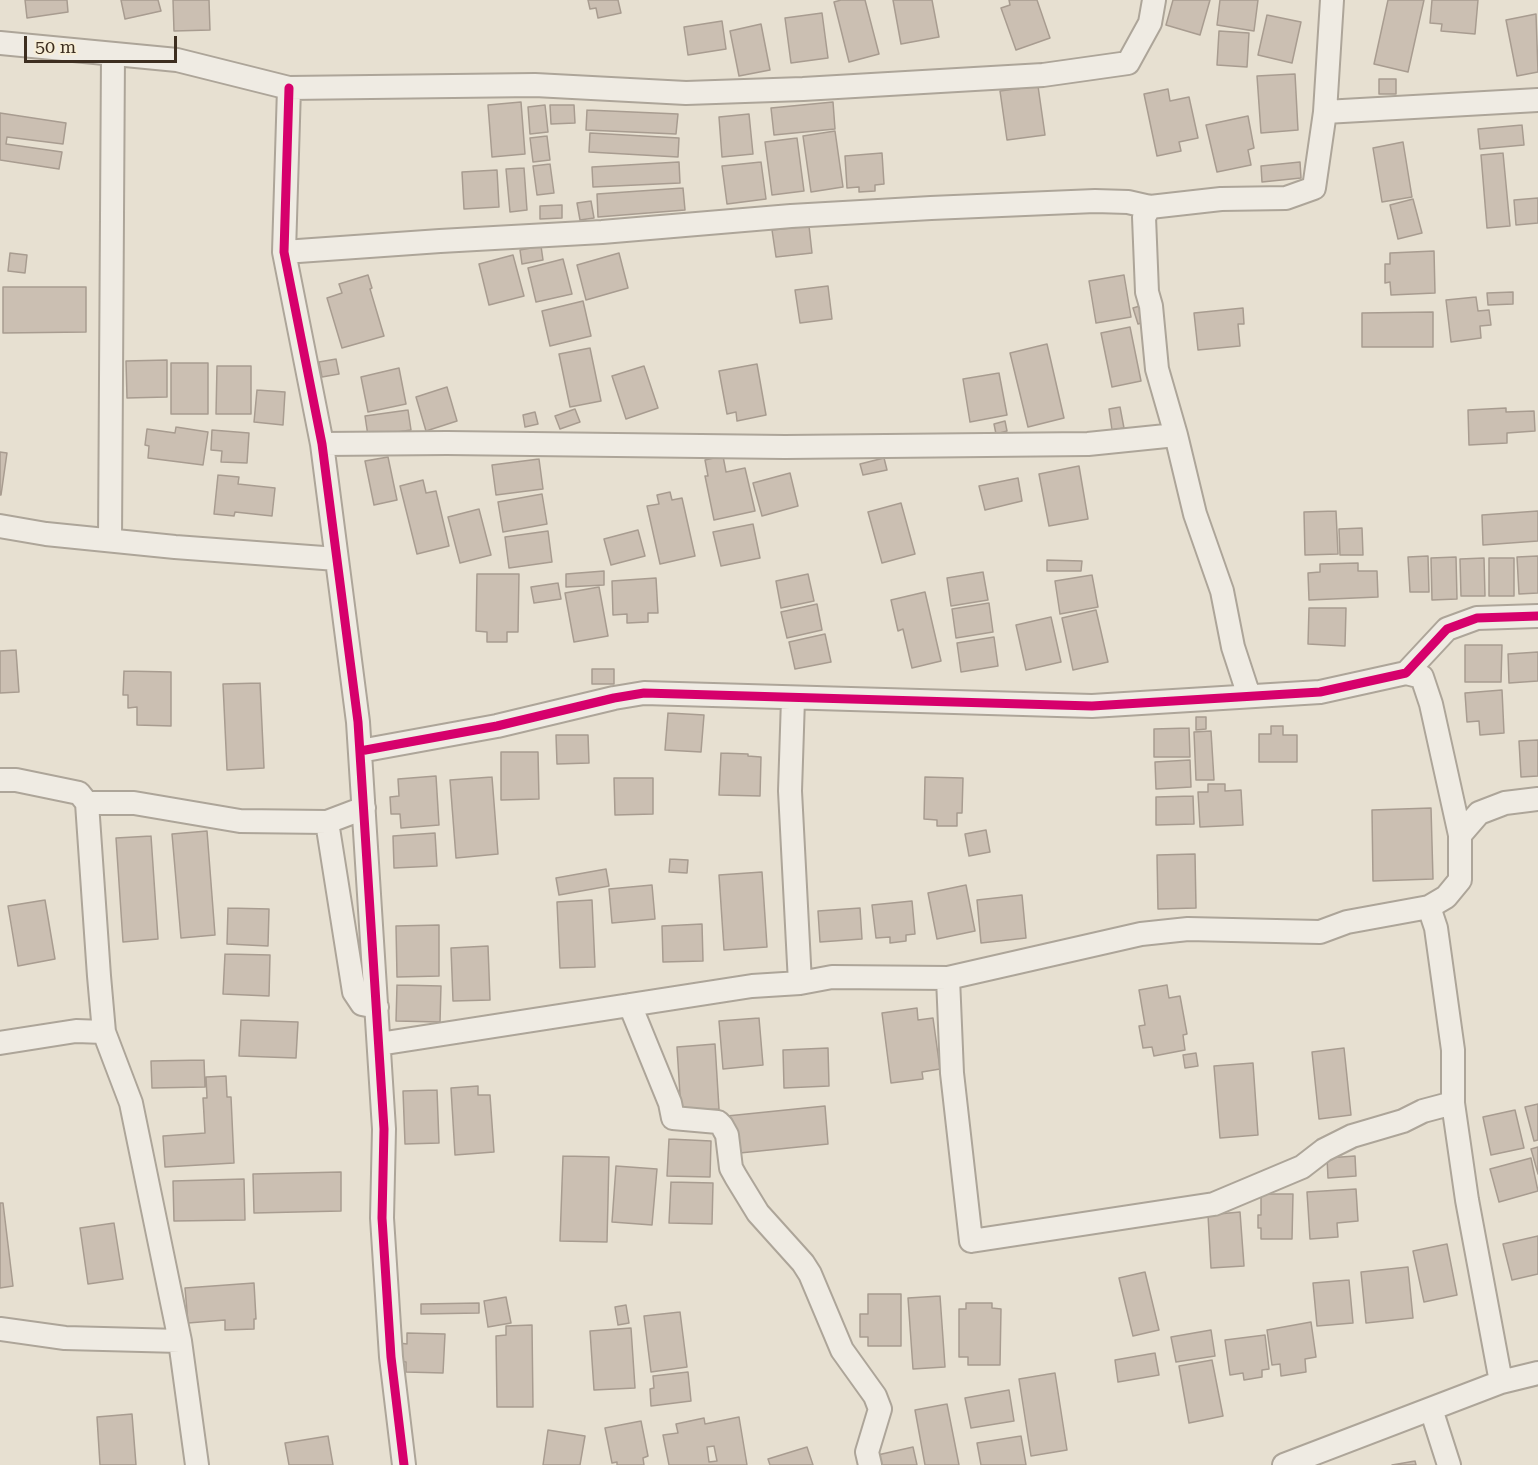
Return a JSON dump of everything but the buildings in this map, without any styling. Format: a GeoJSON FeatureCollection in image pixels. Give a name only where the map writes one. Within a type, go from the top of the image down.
{"type":"FeatureCollection","features":[{"type":"Feature","properties":{"kind":"street"},"geometry":{"type":"LineString","coordinates":[[0,44],[177,60],[289,88],[535,85],[686,93],[803,89],[1043,75],[1128,63],[1150,23],[1154,0]]}},
{"type":"Feature","properties":{"kind":"street"},"geometry":{"type":"LineString","coordinates":[[284,252],[602,232],[791,216],[1095,201],[1128,202],[1150,207],[1221,199],[1286,198],[1314,188],[1326,112],[1332,0]]}},
{"type":"Feature","properties":{"kind":"street"},"geometry":{"type":"LineString","coordinates":[[110,540],[113,54]]}},
{"type":"Feature","properties":{"kind":"street"},"geometry":{"type":"LineString","coordinates":[[289,88],[284,252],[322,444],[360,751],[384,1129],[382,1218],[391,1357],[404,1465]]}},
{"type":"Feature","properties":{"kind":"street"},"geometry":{"type":"LineString","coordinates":[[1326,112],[1538,100]]}},
{"type":"Feature","properties":{"kind":"street"},"geometry":{"type":"LineString","coordinates":[[1150,207],[1144,217],[1147,292],[1151,306],[1157,369],[1195,514],[1222,591],[1233,647],[1249,696]]}},
{"type":"Feature","properties":{"kind":"street"},"geometry":{"type":"LineString","coordinates":[[322,444],[447,443],[773,447],[1053,445],[1107,443],[1176,435]]}},
{"type":"Feature","properties":{"kind":"street"},"geometry":{"type":"LineString","coordinates":[[0,526],[110,540],[337,559]]}},
{"type":"Feature","properties":{"kind":"street"},"geometry":{"type":"LineString","coordinates":[[1406,673],[1447,629],[1477,618],[1538,616]]}},
{"type":"Feature","properties":{"kind":"street"},"geometry":{"type":"LineString","coordinates":[[360,751],[497,726],[644,693],[1092,706],[1320,692],[1406,673],[1422,677],[1431,704],[1460,835],[1460,880],[1446,897],[1429,907],[1347,922],[1320,932],[1188,929],[1141,934],[948,978],[832,977],[800,983],[752,986],[379,1044]]}},
{"type":"Feature","properties":{"kind":"street"},"geometry":{"type":"LineString","coordinates":[[793,699],[790,791],[800,983]]}},
{"type":"Feature","properties":{"kind":"street"},"geometry":{"type":"LineString","coordinates":[[0,780],[16,780],[79,793],[87,803],[104,1032],[131,1103],[180,1341],[197,1465]]}},
{"type":"Feature","properties":{"kind":"street"},"geometry":{"type":"LineString","coordinates":[[1460,835],[1479,813],[1505,803],[1538,799]]}},
{"type":"Feature","properties":{"kind":"street"},"geometry":{"type":"LineString","coordinates":[[87,803],[134,803],[240,821],[327,822],[364,808]]}},
{"type":"Feature","properties":{"kind":"street"},"geometry":{"type":"LineString","coordinates":[[327,822],[354,992],[362,1004],[376,1007]]}},
{"type":"Feature","properties":{"kind":"street"},"geometry":{"type":"LineString","coordinates":[[1429,907],[1436,928],[1453,1050],[1453,1103],[1467,1200],[1501,1382]]}},
{"type":"Feature","properties":{"kind":"street"},"geometry":{"type":"LineString","coordinates":[[948,978],[952,1073],[971,1241],[1214,1204],[1302,1167],[1324,1150],[1352,1136],[1453,1103]]}},
{"type":"Feature","properties":{"kind":"street"},"geometry":{"type":"LineString","coordinates":[[630,1005],[670,1103],[673,1118],[718,1122],[722,1126],[727,1135],[731,1168],[736,1177],[758,1213],[803,1263],[810,1274],[842,1350],[875,1396],[880,1409],[867,1452],[870,1465]]}},
{"type":"Feature","properties":{"kind":"street"},"geometry":{"type":"LineString","coordinates":[[0,1043],[76,1031],[104,1032]]}},
{"type":"Feature","properties":{"kind":"street"},"geometry":{"type":"LineString","coordinates":[[0,1329],[65,1338],[180,1341]]}},
{"type":"Feature","properties":{"kind":"street"},"geometry":{"type":"LineString","coordinates":[[1284,1465],[1501,1382],[1538,1372]]}},
{"type":"Feature","properties":{"kind":"street"},"geometry":{"type":"LineString","coordinates":[[1431,1409],[1449,1465]]}},
{"type":"Feature","properties":{"kind":"cycle path"},"geometry":{"type":"LineString","coordinates":[[289,88],[284,252],[322,444],[358,722],[384,1129],[382,1218],[391,1357],[404,1465]]}},
{"type":"Feature","properties":{"kind":"cycle path"},"geometry":{"type":"LineString","coordinates":[[360,751],[497,726],[644,693],[1092,706],[1320,692],[1406,673],[1447,629],[1477,618],[1538,616]]}}]}
